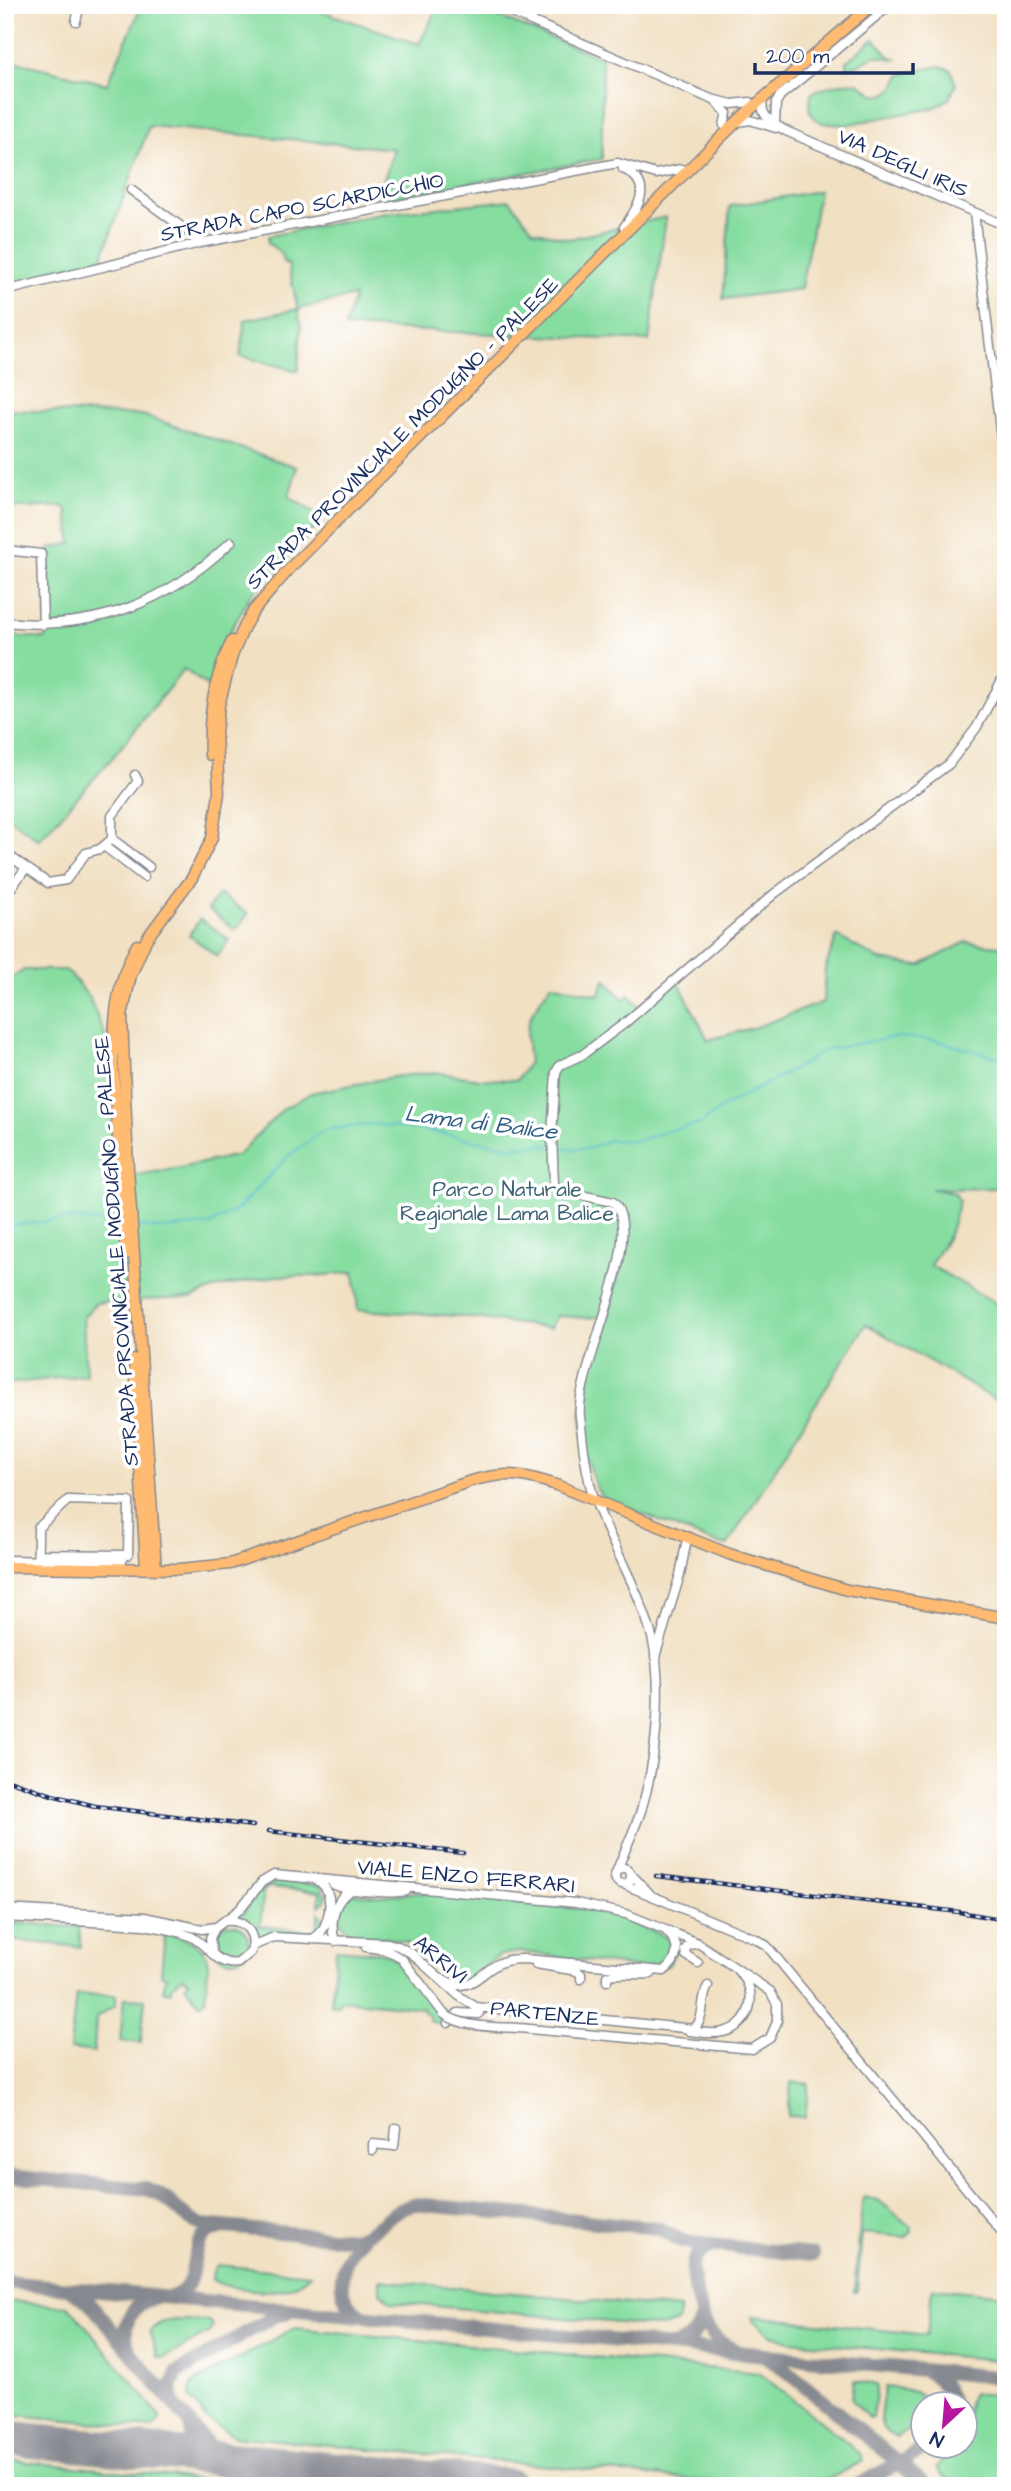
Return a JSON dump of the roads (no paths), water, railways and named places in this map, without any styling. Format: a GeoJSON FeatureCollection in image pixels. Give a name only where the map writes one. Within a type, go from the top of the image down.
{"type":"FeatureCollection","features":[{"type":"Feature","properties":{"kind":"main road","name":"STRADA PROVINCIALE MODUGNO - PALESE"},"geometry":{"type":"LineString","coordinates":[[124,1168],[121,1016],[138,956],[147,938],[192,878],[212,838],[219,793],[216,733],[219,705],[232,656],[244,627],[272,589],[317,541],[402,458],[750,102],[862,5]]}},
{"type":"Feature","properties":{"kind":"main road","name":"STRADA PROVINCIALE MODUGNO - PALESE"},"geometry":{"type":"LineString","coordinates":[[151,1569],[124,1168],[113,1065],[114,1016],[131,955],[153,919],[186,877],[205,838],[213,794],[209,734],[212,705],[225,654],[264,588],[283,567],[396,457],[681,169],[730,124],[872,5]]}},
{"type":"Feature","properties":{"kind":"main road"},"geometry":{"type":"LineString","coordinates":[[5,1567],[37,1561],[151,1569],[202,1568],[230,1564],[471,1481],[497,1475],[528,1476],[729,1555],[847,1590],[1006,1618]]}},
{"type":"Feature","properties":{"kind":"street"},"geometry":{"type":"LineString","coordinates":[[76,20],[80,5]]}},
{"type":"Feature","properties":{"kind":"street"},"geometry":{"type":"LineString","coordinates":[[494,5],[711,99],[732,104],[750,102]]}},
{"type":"Feature","properties":{"kind":"street"},"geometry":{"type":"LineString","coordinates":[[775,124],[776,103],[780,96],[890,5]]}},
{"type":"Feature","properties":{"kind":"street"},"geometry":{"type":"LineString","coordinates":[[711,99],[727,113],[730,124],[750,120],[786,131]]}},
{"type":"Feature","properties":{"kind":"street"},"geometry":{"type":"LineString","coordinates":[[762,99],[761,110],[764,116],[786,131]]}},
{"type":"Feature","properties":{"kind":"street","name":"VIA DEGLI IRIS"},"geometry":{"type":"LineString","coordinates":[[786,131],[1006,226]]}},
{"type":"Feature","properties":{"kind":"street","name":"STRADA CAPO SCARDICCHIO"},"geometry":{"type":"LineString","coordinates":[[5,291],[197,243],[618,163],[656,174],[681,169]]}},
{"type":"Feature","properties":{"kind":"street"},"geometry":{"type":"LineString","coordinates":[[607,165],[627,170],[640,182],[642,192],[639,205],[624,227]]}},
{"type":"Feature","properties":{"kind":"street"},"geometry":{"type":"LineString","coordinates":[[131,190],[190,233],[197,243]]}},
{"type":"Feature","properties":{"kind":"street"},"geometry":{"type":"LineString","coordinates":[[974,213],[1006,480]]}},
{"type":"Feature","properties":{"kind":"street"},"geometry":{"type":"LineString","coordinates":[[5,622],[43,625],[96,618],[145,602],[188,578],[231,542]]}},
{"type":"Feature","properties":{"kind":"street"},"geometry":{"type":"LineString","coordinates":[[5,550],[41,554],[43,625]]}},
{"type":"Feature","properties":{"kind":"street"},"geometry":{"type":"LineString","coordinates":[[1006,672],[977,727],[949,764],[774,894],[625,1023],[582,1055],[561,1065],[555,1075],[552,1177],[558,1189],[609,1200],[616,1205],[621,1215],[617,1267],[579,1406],[585,1456],[596,1502],[646,1619],[655,1657],[656,1706],[652,1752],[641,1809],[615,1879],[767,1946],[1006,2237]]}},
{"type":"Feature","properties":{"kind":"street"},"geometry":{"type":"LineString","coordinates":[[5,853],[48,883],[66,880],[86,853],[104,846],[112,839],[112,816],[138,781],[135,775]]}},
{"type":"Feature","properties":{"kind":"street"},"geometry":{"type":"LineString","coordinates":[[112,839],[149,867]]}},
{"type":"Feature","properties":{"kind":"street"},"geometry":{"type":"LineString","coordinates":[[104,846],[144,877]]}},
{"type":"Feature","properties":{"kind":"street"},"geometry":{"type":"LineString","coordinates":[[5,896],[26,868]]}},
{"type":"Feature","properties":{"kind":"street"},"geometry":{"type":"LineString","coordinates":[[5,1560],[37,1561],[118,1563],[122,1561],[122,1555],[128,1556],[129,1502],[68,1500],[38,1528],[37,1561]]}},
{"type":"Feature","properties":{"kind":"street"},"geometry":{"type":"LineString","coordinates":[[655,1657],[673,1602],[687,1539]]}},
{"type":"Feature","properties":{"kind":"street"},"geometry":{"type":"LineString","coordinates":[[623,1884],[630,1881],[626,1850]]}},
{"type":"Feature","properties":{"kind":"street"},"geometry":{"type":"LineString","coordinates":[[617,1870],[621,1867],[630,1872],[652,1896]]}},
{"type":"Feature","properties":{"kind":"street","name":"VIALE ENZO FERRARI"},"geometry":{"type":"LineString","coordinates":[[216,1927],[239,1910],[262,1882],[274,1875],[602,1907],[657,1926],[713,1952]]}},
{"type":"Feature","properties":{"kind":"street"},"geometry":{"type":"LineString","coordinates":[[317,1880],[333,1884],[416,1889]]}},
{"type":"Feature","properties":{"kind":"street"},"geometry":{"type":"LineString","coordinates":[[316,1938],[326,1926],[328,1894],[317,1880]]}},
{"type":"Feature","properties":{"kind":"street"},"geometry":{"type":"LineString","coordinates":[[333,1884],[339,1887],[397,1893],[416,1889]]}},
{"type":"Feature","properties":{"kind":"street"},"geometry":{"type":"LineString","coordinates":[[334,1939],[334,1911],[337,1903],[346,1892],[354,1889]]}},
{"type":"Feature","properties":{"kind":"street"},"geometry":{"type":"LineString","coordinates":[[5,1909],[144,1917],[202,1929],[216,1927]]}},
{"type":"Feature","properties":{"kind":"street"},"geometry":{"type":"LineString","coordinates":[[5,1917],[145,1926],[189,1936],[212,1951],[220,1961],[235,1964],[247,1957],[253,1946],[253,1937],[246,1926],[237,1921],[226,1921]]}},
{"type":"Feature","properties":{"kind":"street"},"geometry":{"type":"LineString","coordinates":[[607,1981],[607,1976],[612,1974],[639,1976],[669,1968],[677,1953],[673,1938],[657,1926]]}},
{"type":"Feature","properties":{"kind":"street"},"geometry":{"type":"LineString","coordinates":[[212,1951],[210,1937],[216,1927]]}},
{"type":"Feature","properties":{"kind":"street"},"geometry":{"type":"LineString","coordinates":[[253,1946],[274,1937],[386,1950],[402,1959],[446,2018],[458,2013],[479,2014]]}},
{"type":"Feature","properties":{"kind":"street","name":"ARRIVI"},"geometry":{"type":"LineString","coordinates":[[301,1939],[334,1939],[398,1946],[411,1953],[463,1999],[476,2007],[694,2029],[701,2019],[708,1986]]}},
{"type":"Feature","properties":{"kind":"street"},"geometry":{"type":"LineString","coordinates":[[698,1943],[685,1950],[686,1955],[698,1964]]}},
{"type":"Feature","properties":{"kind":"street"},"geometry":{"type":"LineString","coordinates":[[662,2028],[708,2033],[725,2032],[739,2025],[751,2002],[748,1984],[742,1975],[713,1952]]}},
{"type":"Feature","properties":{"kind":"street","name":"PARTENZE"},"geometry":{"type":"LineString","coordinates":[[446,2018],[467,2023],[752,2049],[770,2038],[777,2022],[777,2004],[770,1991],[713,1952]]}},
{"type":"Feature","properties":{"kind":"street"},"geometry":{"type":"LineString","coordinates":[[432,1972],[448,1982],[468,1984],[479,1980],[504,1961],[524,1959],[659,1972]]}},
{"type":"Feature","properties":{"kind":"street"},"geometry":{"type":"LineString","coordinates":[[512,1960],[577,1971],[581,1973],[581,1979]]}},
{"type":"Feature","properties":{"kind":"street"},"geometry":{"type":"LineString","coordinates":[[373,2150],[373,2144],[394,2146],[396,2128]]}},
{"type":"Feature","properties":{"kind":"waterway","name":"Lama di Balice"},"geometry":{"type":"LineString","coordinates":[[555,1147],[590,1148],[609,1140],[636,1141],[700,1124],[723,1107],[829,1049],[897,1037],[933,1040],[1006,1059]]}},
{"type":"Feature","properties":{"kind":"waterway","name":"Lama di Balice"},"geometry":{"type":"LineString","coordinates":[[136,1226],[161,1229],[209,1225],[238,1209],[288,1156],[324,1130],[371,1124],[423,1130],[510,1147],[550,1146]]}},
{"type":"Feature","properties":{"kind":"waterway","name":"Lama di Balice"},"geometry":{"type":"LineString","coordinates":[[5,1226],[69,1219],[120,1224]]}},
{"type":"Feature","properties":{"kind":"railway"},"geometry":{"type":"LineString","coordinates":[[5,1779],[95,1806],[253,1826]]}},
{"type":"Feature","properties":{"kind":"railway"},"geometry":{"type":"LineString","coordinates":[[269,1831],[463,1853]]}},
{"type":"Feature","properties":{"kind":"railway"},"geometry":{"type":"LineString","coordinates":[[656,1876],[1006,1920]]}},
{"type":"Feature","properties":{"kind":"park label","name":"Parco Naturale Regionale Lama Balice"},"geometry":{"type":"Point","coordinates":[507,1201]}}]}
